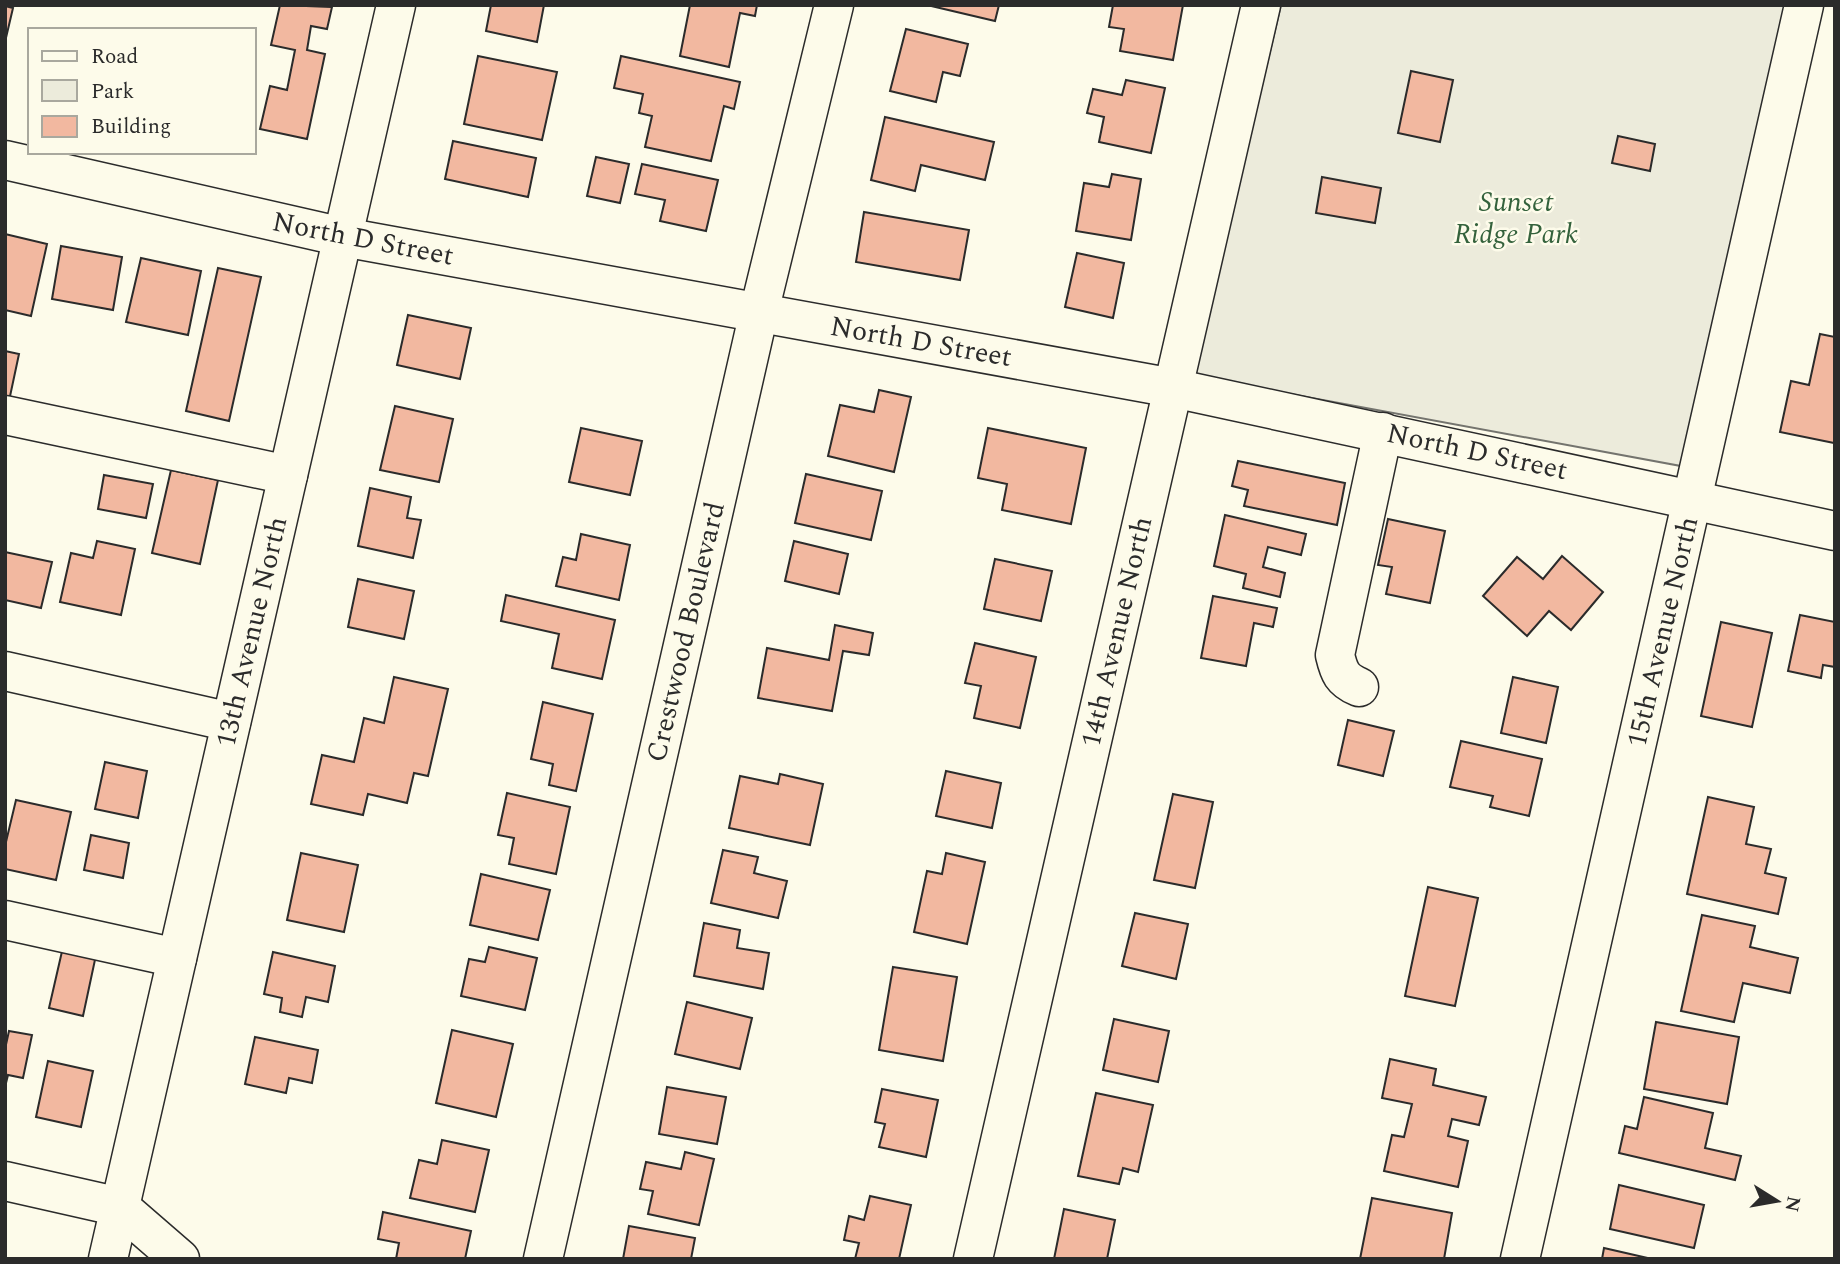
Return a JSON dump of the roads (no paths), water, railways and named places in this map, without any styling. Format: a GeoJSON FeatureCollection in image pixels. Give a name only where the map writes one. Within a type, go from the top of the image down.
{"type":"FeatureCollection","features":[{"type":"Feature","properties":{"kind":"street","name":"13th Avenue North"},"geometry":{"type":"LineString","coordinates":[[108,1259],[396,5]]}},
{"type":"Feature","properties":{"kind":"street","name":"Crestwood Boulevard"},"geometry":{"type":"LineString","coordinates":[[543,1259],[759,312],[834,5]]}},
{"type":"Feature","properties":{"kind":"street","name":"14th Avenue North"},"geometry":{"type":"LineString","coordinates":[[973,1259],[1261,5]]}},
{"type":"Feature","properties":{"kind":"street","name":"15th Avenue North"},"geometry":{"type":"LineString","coordinates":[[1520,1259],[1804,5]]}},
{"type":"Feature","properties":{"kind":"street","name":"North D Street"},"geometry":{"type":"LineString","coordinates":[[5,160],[343,237],[1173,388],[1835,531]]}},
{"type":"Feature","properties":{"kind":"street"},"geometry":{"type":"LineString","coordinates":[[5,415],[288,475]]}},
{"type":"Feature","properties":{"kind":"street"},"geometry":{"type":"LineString","coordinates":[[1359,687],[1346,681],[1339,672],[1335,655],[1384,432]]}},
{"type":"Feature","properties":{"kind":"street"},"geometry":{"type":"LineString","coordinates":[[5,671],[231,722]]}},
{"type":"Feature","properties":{"kind":"street"},"geometry":{"type":"LineString","coordinates":[[5,920],[177,958]]}},
{"type":"Feature","properties":{"kind":"street"},"geometry":{"type":"LineString","coordinates":[[5,1181],[120,1207],[180,1259]]}},
{"type":"Feature","properties":{"kind":"park label","name":"Sunset Ridge Park"},"geometry":{"type":"Point","coordinates":[1516,218]}}]}
